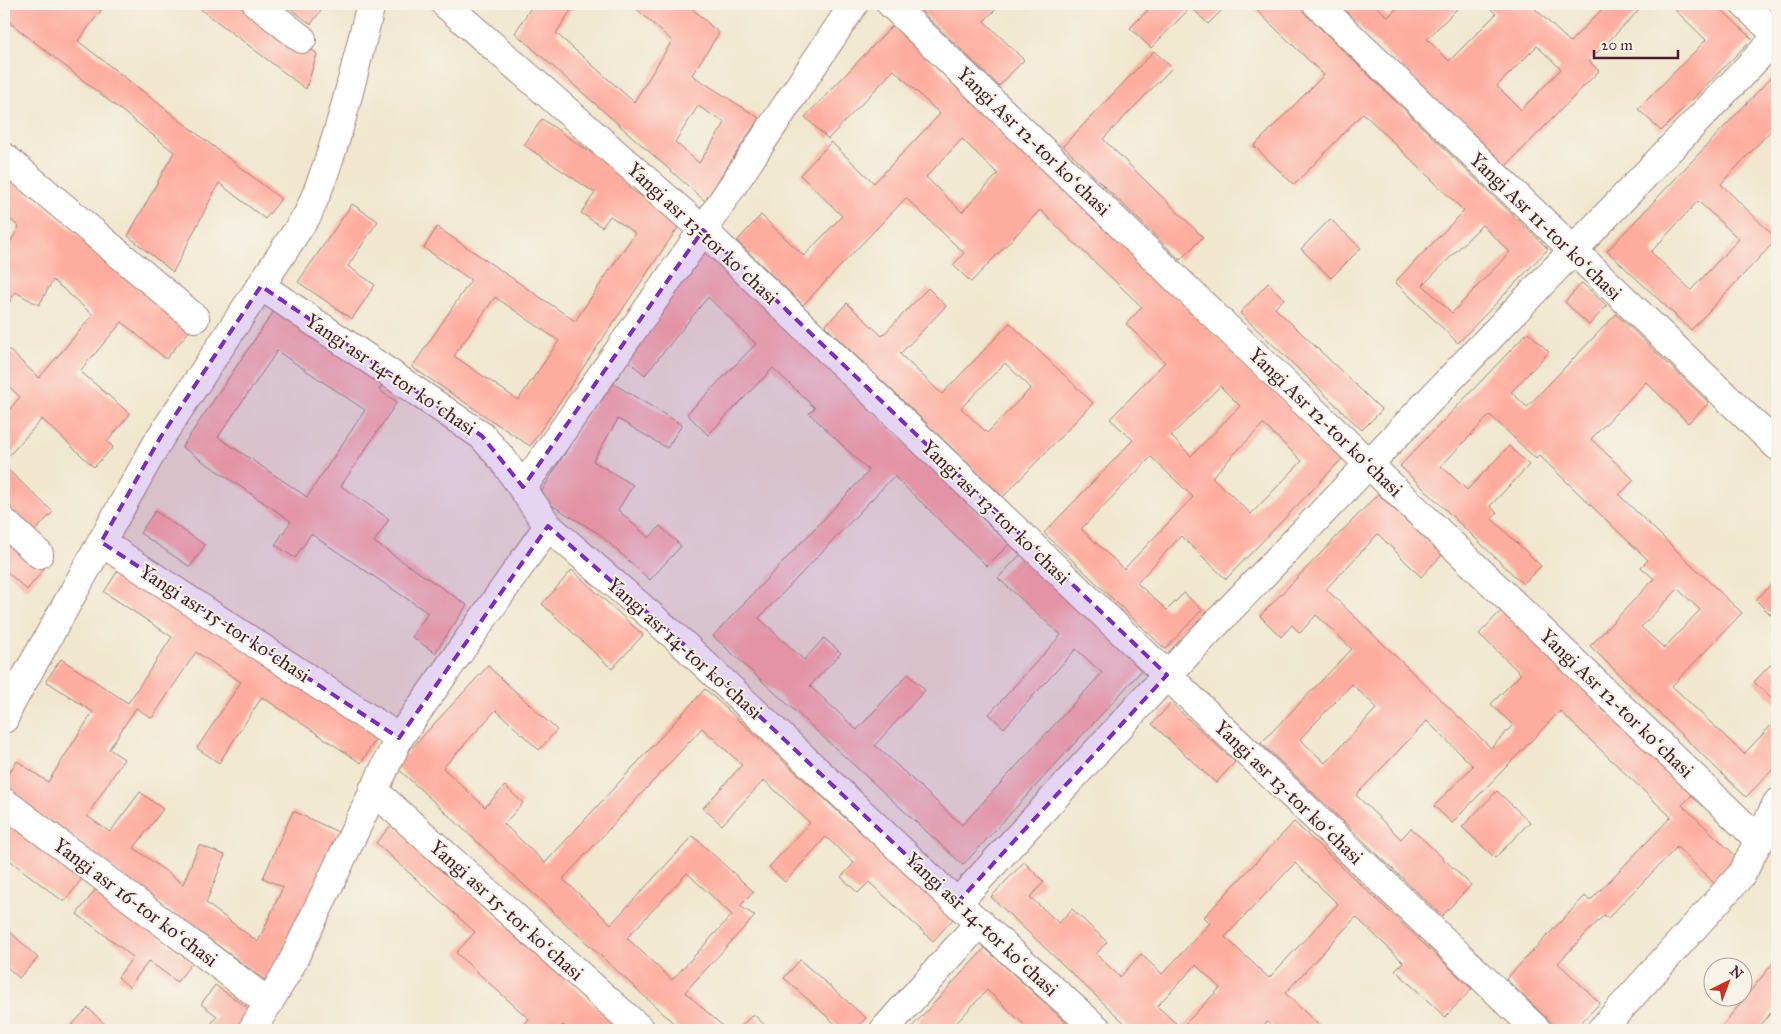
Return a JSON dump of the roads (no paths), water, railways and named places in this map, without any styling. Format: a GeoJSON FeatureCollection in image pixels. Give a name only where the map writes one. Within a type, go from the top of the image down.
{"type":"FeatureCollection","features":[{"type":"Feature","properties":{"kind":"street"},"geometry":{"type":"LineString","coordinates":[[257,4],[302,39]]}},
{"type":"Feature","properties":{"kind":"street"},"geometry":{"type":"LineString","coordinates":[[4,719],[10,705],[160,438],[308,214],[326,175],[342,126],[370,4]]}},
{"type":"Feature","properties":{"kind":"street","name":"Yangi asr 13-tor koʻchasi"},"geometry":{"type":"LineString","coordinates":[[446,4],[703,230],[1537,1030]]}},
{"type":"Feature","properties":{"kind":"street"},"geometry":{"type":"LineString","coordinates":[[524,487],[703,230],[854,4]]}},
{"type":"Feature","properties":{"kind":"street","name":"Yangi Asr 12-tor koʻchasi"},"geometry":{"type":"LineString","coordinates":[[891,4],[1760,841]]}},
{"type":"Feature","properties":{"kind":"street","name":"Yangi Asr 11-tor koʻchasi"},"geometry":{"type":"LineString","coordinates":[[1317,4],[1777,446]]}},
{"type":"Feature","properties":{"kind":"street"},"geometry":{"type":"LineString","coordinates":[[958,902],[1166,675],[1777,36],[1744,4]]}},
{"type":"Feature","properties":{"kind":"street"},"geometry":{"type":"LineString","coordinates":[[4,157],[196,318]]}},
{"type":"Feature","properties":{"kind":"street","name":"Yangi asr 14-tor koʻchasi"},"geometry":{"type":"LineString","coordinates":[[261,286],[482,436],[504,460],[524,487],[548,526],[680,640],[958,902],[1098,1030]]}},
{"type":"Feature","properties":{"kind":"street"},"geometry":{"type":"LineString","coordinates":[[4,522],[39,554]]}},
{"type":"Feature","properties":{"kind":"street"},"geometry":{"type":"LineString","coordinates":[[252,1030],[289,969],[372,790],[399,738],[548,526]]}},
{"type":"Feature","properties":{"kind":"street","name":"Yangi asr 15-tor koʻchasi"},"geometry":{"type":"LineString","coordinates":[[101,542],[399,738]]}},
{"type":"Feature","properties":{"kind":"street","name":"Yangi asr 15-tor koʻchasi"},"geometry":{"type":"LineString","coordinates":[[372,790],[641,1030]]}},
{"type":"Feature","properties":{"kind":"street","name":"Yangi asr 16-tor koʻchasi"},"geometry":{"type":"LineString","coordinates":[[4,802],[269,1003]]}},
{"type":"Feature","properties":{"kind":"street"},"geometry":{"type":"LineString","coordinates":[[1601,1030],[1742,874],[1760,841],[1777,803]]}},
{"type":"Feature","properties":{"kind":"street"},"geometry":{"type":"LineString","coordinates":[[884,1030],[980,922]]}}]}
